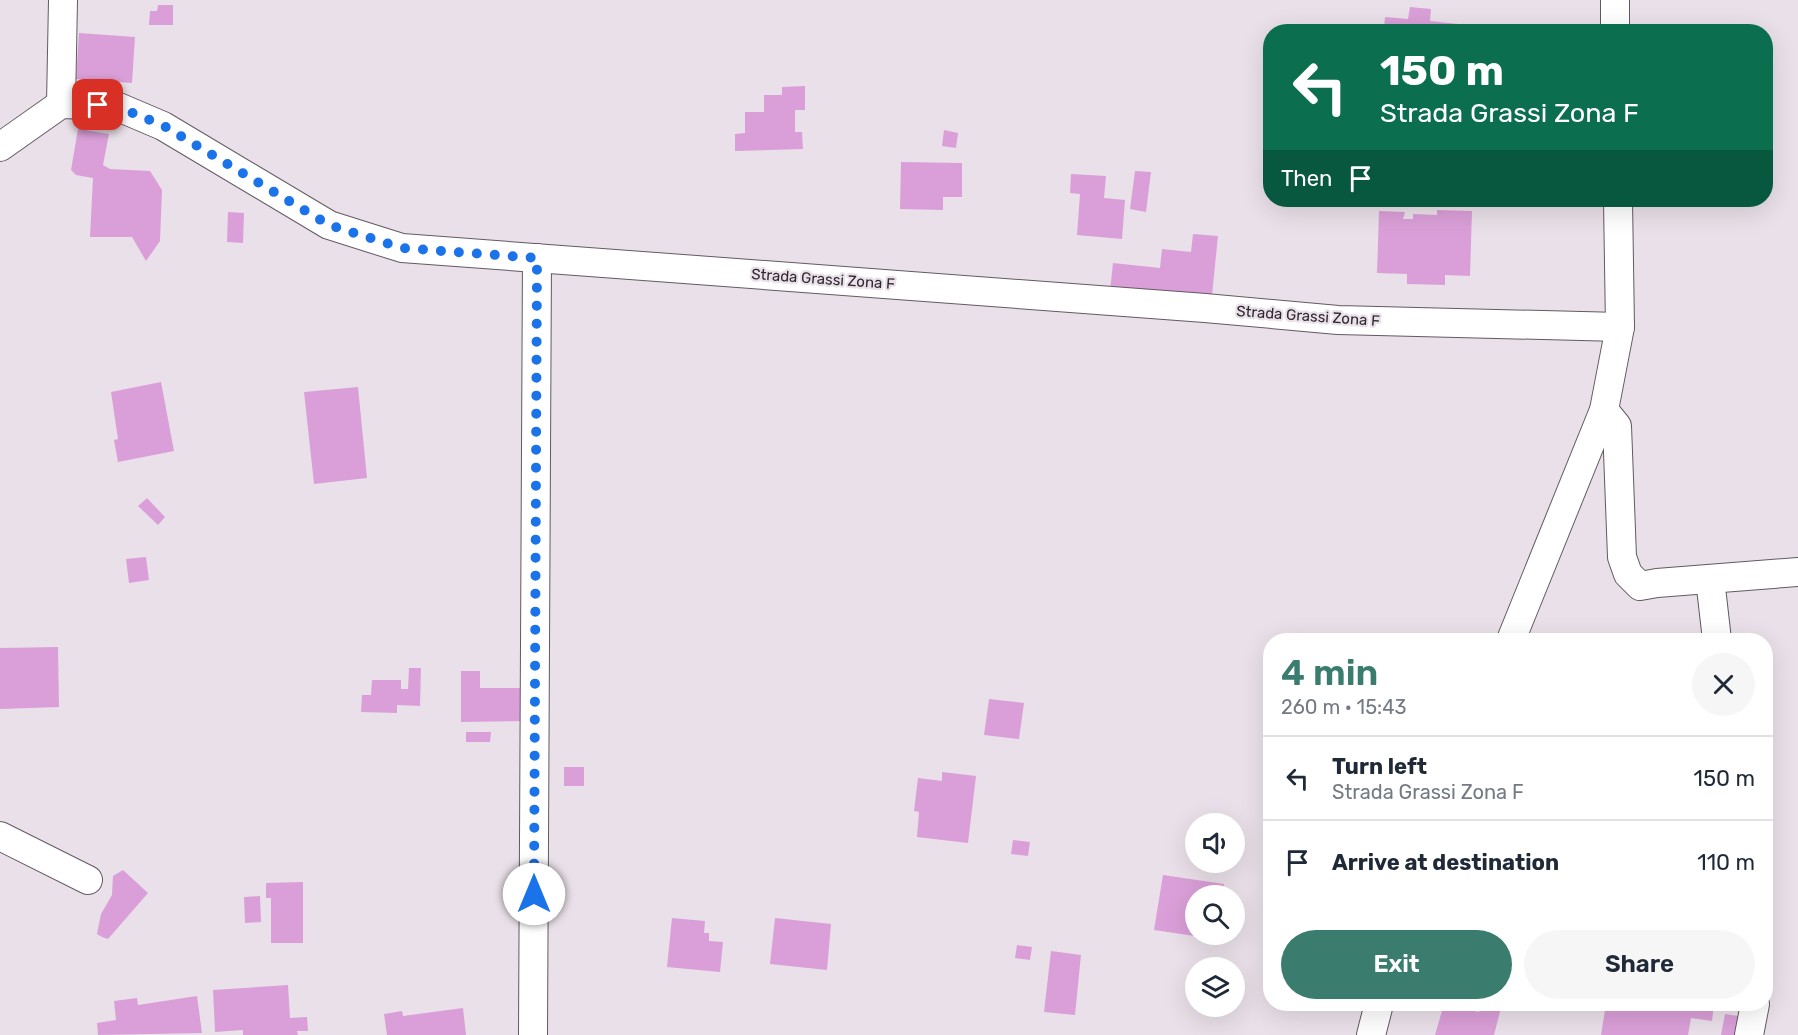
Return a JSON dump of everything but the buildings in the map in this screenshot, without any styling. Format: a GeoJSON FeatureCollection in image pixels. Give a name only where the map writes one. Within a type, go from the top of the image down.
{"type":"FeatureCollection","features":[{"type":"Feature","properties":{"kind":"street"},"geometry":{"type":"LineString","coordinates":[[0,147],[61,104],[63,0]]}},
{"type":"Feature","properties":{"kind":"street"},"geometry":{"type":"LineString","coordinates":[[1615,0],[1615,24]]}},
{"type":"Feature","properties":{"kind":"street","name":"Strada Grassi Zona F"},"geometry":{"type":"LineString","coordinates":[[61,104],[116,106],[164,126],[329,225],[402,248],[1338,320],[1620,327]]}},
{"type":"Feature","properties":{"kind":"street"},"geometry":{"type":"LineString","coordinates":[[1514,633],[1604,410],[1620,327],[1618,207]]}},
{"type":"Feature","properties":{"kind":"street"},"geometry":{"type":"LineString","coordinates":[[533,1035],[537,258]]}},
{"type":"Feature","properties":{"kind":"street"},"geometry":{"type":"LineString","coordinates":[[1604,410],[1617,426],[1623,557],[1628,574],[1640,586],[1657,582],[1798,572]]}},
{"type":"Feature","properties":{"kind":"street"},"geometry":{"type":"LineString","coordinates":[[1710,579],[1716,633]]}},
{"type":"Feature","properties":{"kind":"street"},"geometry":{"type":"LineString","coordinates":[[0,836],[88,880]]}},
{"type":"Feature","properties":{"kind":"street"},"geometry":{"type":"LineString","coordinates":[[1371,1035],[1377,1011]]}},
{"type":"Feature","properties":{"kind":"street"},"geometry":{"type":"LineString","coordinates":[[1749,1035],[1754,1011]]}},
{"type":"Feature","properties":{"kind":"route"},"geometry":{"type":"LineString","coordinates":[[98,105],[116,106],[164,126],[329,225],[402,248],[537,258],[534,894]]}}]}
